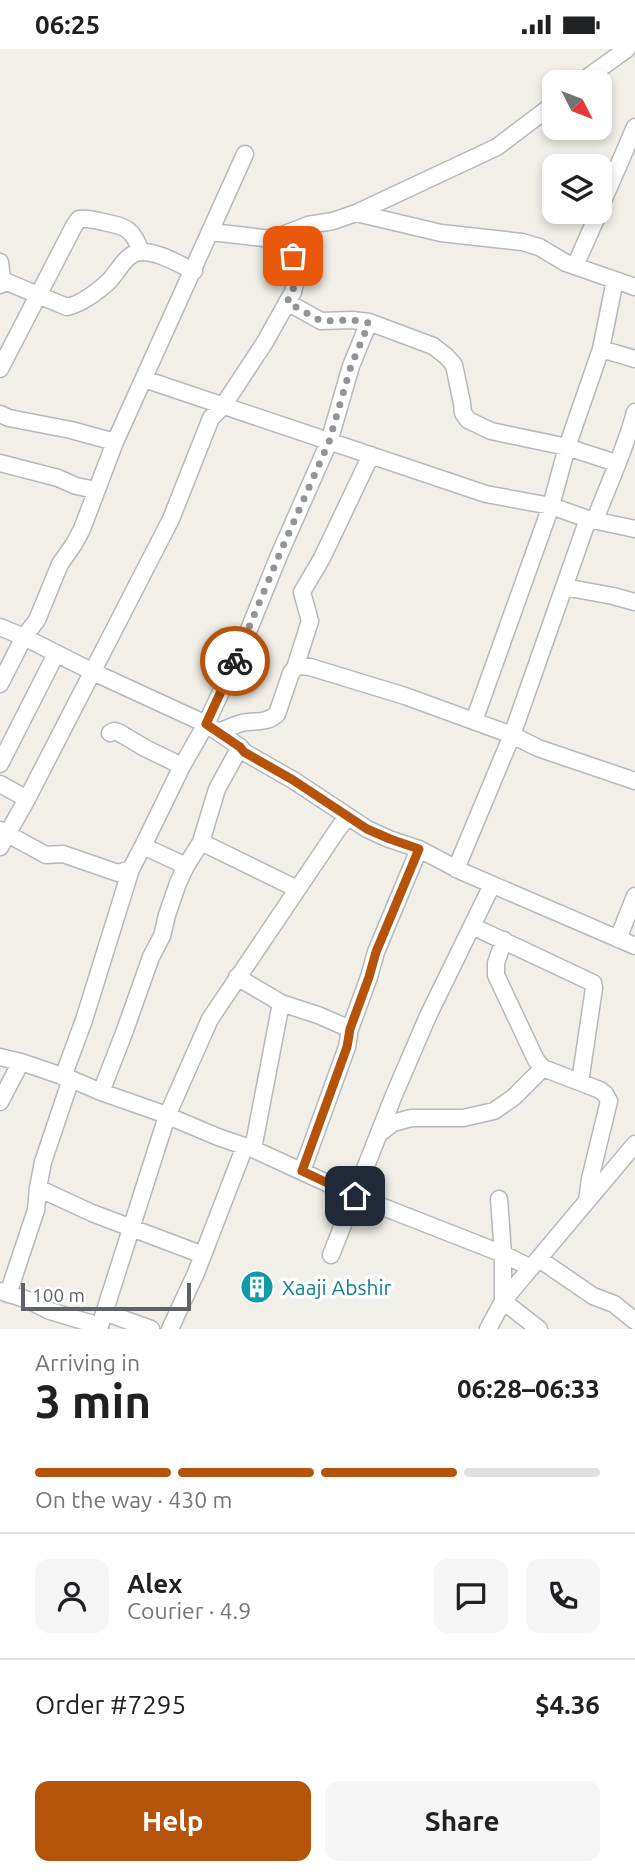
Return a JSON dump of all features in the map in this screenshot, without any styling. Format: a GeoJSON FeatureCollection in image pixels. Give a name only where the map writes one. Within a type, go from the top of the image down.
{"type":"FeatureCollection","features":[{"type":"Feature","properties":{"kind":"street"},"geometry":{"type":"LineString","coordinates":[[597,70],[626,49]]}},
{"type":"Feature","properties":{"kind":"street"},"geometry":{"type":"LineString","coordinates":[[211,232],[272,239],[307,225],[334,222],[497,148],[542,113]]}},
{"type":"Feature","properties":{"kind":"street"},"geometry":{"type":"LineString","coordinates":[[612,180],[635,127]]}},
{"type":"Feature","properties":{"kind":"street"},"geometry":{"type":"LineString","coordinates":[[0,684],[24,636],[37,620],[60,564],[82,529],[115,442],[245,154]]}},
{"type":"Feature","properties":{"kind":"street"},"geometry":{"type":"LineString","coordinates":[[356,213],[441,233],[522,242],[539,247],[566,263],[635,287]]}},
{"type":"Feature","properties":{"kind":"street"},"geometry":{"type":"LineString","coordinates":[[1,366],[79,219],[124,226],[133,234],[141,252]]}},
{"type":"Feature","properties":{"kind":"street"},"geometry":{"type":"LineString","coordinates":[[575,266],[593,224]]}},
{"type":"Feature","properties":{"kind":"street"},"geometry":{"type":"LineString","coordinates":[[131,869],[118,873],[63,854],[46,855],[2,837],[27,799],[171,519],[211,418],[223,406],[265,342],[293,292],[296,266],[293,256],[272,239]]}},
{"type":"Feature","properties":{"kind":"street"},"geometry":{"type":"LineString","coordinates":[[0,262],[1,283],[67,307],[111,279],[133,254],[141,252],[194,271]]}},
{"type":"Feature","properties":{"kind":"street"},"geometry":{"type":"LineString","coordinates":[[474,721],[551,506],[567,447],[601,349],[615,280]]}},
{"type":"Feature","properties":{"kind":"street"},"geometry":{"type":"LineString","coordinates":[[287,302],[321,321],[352,320],[369,323],[433,346],[454,365],[463,413],[468,420],[491,431],[567,447],[616,463]]}},
{"type":"Feature","properties":{"kind":"street"},"geometry":{"type":"LineString","coordinates":[[151,1329],[50,1311],[29,1300],[4,1293],[36,1210],[43,1162],[131,869],[182,766],[212,728],[280,553],[329,442],[351,366],[369,323]]}},
{"type":"Feature","properties":{"kind":"street"},"geometry":{"type":"LineString","coordinates":[[601,349],[635,359]]}},
{"type":"Feature","properties":{"kind":"street"},"geometry":{"type":"LineString","coordinates":[[144,379],[486,494],[551,506],[592,520],[635,529]]}},
{"type":"Feature","properties":{"kind":"street"},"geometry":{"type":"LineString","coordinates":[[456,869],[512,735],[564,587],[629,436],[635,412]]}},
{"type":"Feature","properties":{"kind":"street"},"geometry":{"type":"LineString","coordinates":[[0,414],[71,429],[115,442]]}},
{"type":"Feature","properties":{"kind":"street"},"geometry":{"type":"LineString","coordinates":[[212,728],[263,722],[277,714],[310,621],[302,592],[322,558],[371,455]]}},
{"type":"Feature","properties":{"kind":"street"},"geometry":{"type":"LineString","coordinates":[[0,463],[96,490]]}},
{"type":"Feature","properties":{"kind":"street"},"geometry":{"type":"LineString","coordinates":[[564,587],[635,602]]}},
{"type":"Feature","properties":{"kind":"street"},"geometry":{"type":"LineString","coordinates":[[0,627],[24,636],[56,654],[212,728],[244,752],[378,834],[419,849],[456,869],[635,946]]}},
{"type":"Feature","properties":{"kind":"street"},"geometry":{"type":"LineString","coordinates":[[0,764],[56,654]]}},
{"type":"Feature","properties":{"kind":"street"},"geometry":{"type":"LineString","coordinates":[[295,668],[304,665],[331,673],[474,721],[538,748],[635,781]]}},
{"type":"Feature","properties":{"kind":"street"},"geometry":{"type":"LineString","coordinates":[[110,733],[118,732],[182,766]]}},
{"type":"Feature","properties":{"kind":"street"},"geometry":{"type":"LineString","coordinates":[[101,1092],[151,957],[162,936],[186,866],[201,842],[217,789],[240,747]]}},
{"type":"Feature","properties":{"kind":"street"},"geometry":{"type":"LineString","coordinates":[[0,784],[27,799]]}},
{"type":"Feature","properties":{"kind":"street"},"geometry":{"type":"LineString","coordinates":[[101,1322],[167,1116],[210,1019],[348,816]]}},
{"type":"Feature","properties":{"kind":"street"},"geometry":{"type":"LineString","coordinates":[[201,842],[297,889]]}},
{"type":"Feature","properties":{"kind":"street"},"geometry":{"type":"LineString","coordinates":[[143,846],[186,866]]}},
{"type":"Feature","properties":{"kind":"street"},"geometry":{"type":"LineString","coordinates":[[302,1171],[347,1047],[350,1029],[376,952],[419,849]]}},
{"type":"Feature","properties":{"kind":"street"},"geometry":{"type":"LineString","coordinates":[[331,1255],[394,1095],[428,1017],[492,885]]}},
{"type":"Feature","properties":{"kind":"street"},"geometry":{"type":"LineString","coordinates":[[618,939],[635,896]]}},
{"type":"Feature","properties":{"kind":"street"},"geometry":{"type":"LineString","coordinates":[[472,926],[593,983],[580,1082]]}},
{"type":"Feature","properties":{"kind":"street"},"geometry":{"type":"LineString","coordinates":[[504,940],[496,963],[496,975],[536,1060],[543,1068],[600,1090],[606,1094],[609,1101],[587,1201]]}},
{"type":"Feature","properties":{"kind":"street"},"geometry":{"type":"LineString","coordinates":[[237,977],[281,1003],[350,1029]]}},
{"type":"Feature","properties":{"kind":"street"},"geometry":{"type":"LineString","coordinates":[[170,1329],[249,1147],[281,1003]]}},
{"type":"Feature","properties":{"kind":"street"},"geometry":{"type":"LineString","coordinates":[[0,1057],[67,1078],[249,1147],[355,1196],[503,1254],[535,1263],[593,1296],[614,1304],[635,1321]]}},
{"type":"Feature","properties":{"kind":"street"},"geometry":{"type":"LineString","coordinates":[[0,1102],[20,1062]]}},
{"type":"Feature","properties":{"kind":"street"},"geometry":{"type":"LineString","coordinates":[[380,1133],[393,1123],[411,1118],[463,1118],[494,1111],[514,1097],[543,1068]]}},
{"type":"Feature","properties":{"kind":"street"},"geometry":{"type":"LineString","coordinates":[[488,1329],[503,1301],[635,1144]]}},
{"type":"Feature","properties":{"kind":"street"},"geometry":{"type":"LineString","coordinates":[[38,1188],[92,1213],[203,1255]]}},
{"type":"Feature","properties":{"kind":"street"},"geometry":{"type":"LineString","coordinates":[[499,1199],[503,1301]]}},
{"type":"Feature","properties":{"kind":"street"},"geometry":{"type":"LineString","coordinates":[[503,1301],[539,1329]]}},
{"type":"Feature","properties":{"kind":"way so far"},"geometry":{"type":"LineString","coordinates":[[235,661],[329,442],[351,366],[369,323],[352,320],[321,321],[287,302],[293,292],[296,278],[293,256]]}},
{"type":"Feature","properties":{"kind":"place","name":"Xaaji Abshir"},"geometry":{"type":"Point","coordinates":[257,1287]}},
{"type":"Feature","properties":{"kind":"route"},"geometry":{"type":"LineString","coordinates":[[235,661],[206,724],[244,752],[293,780],[367,829],[419,849],[376,952],[350,1029],[347,1047],[302,1171],[355,1196]]}}]}
